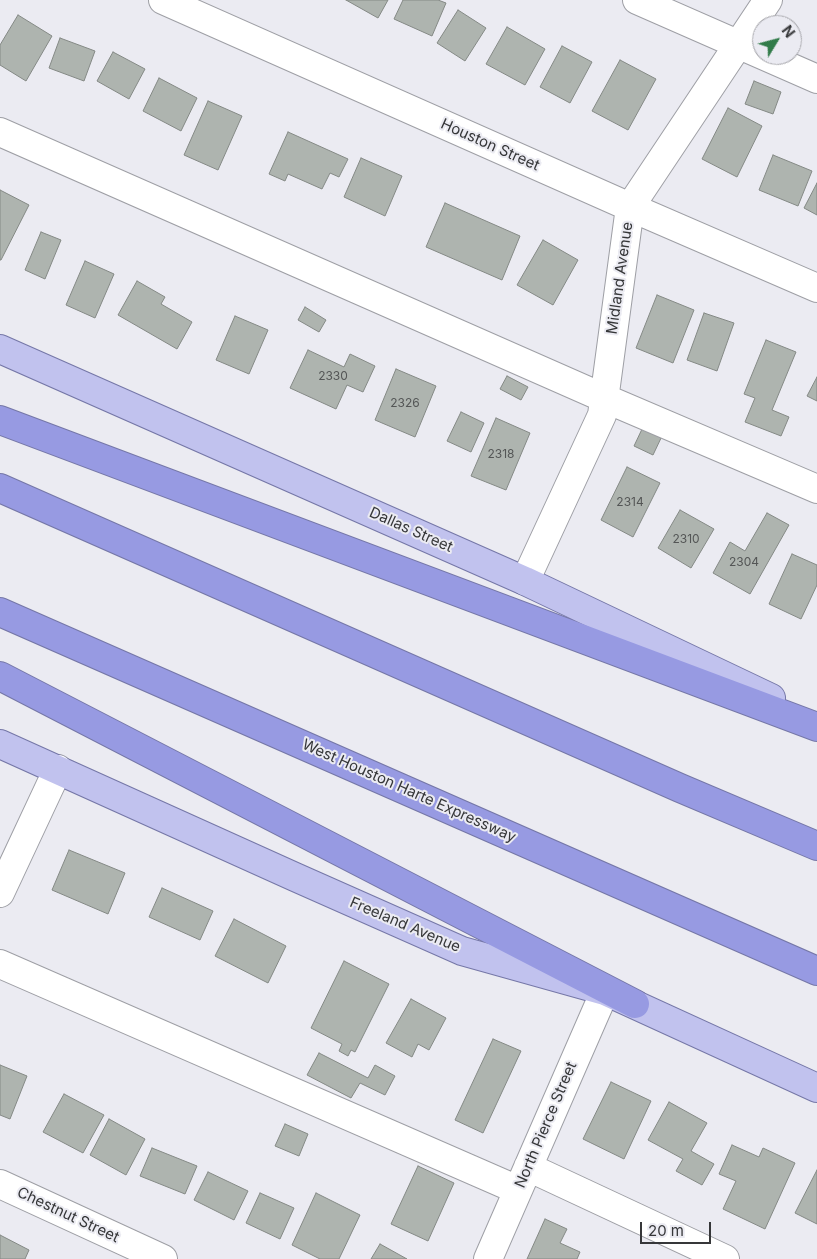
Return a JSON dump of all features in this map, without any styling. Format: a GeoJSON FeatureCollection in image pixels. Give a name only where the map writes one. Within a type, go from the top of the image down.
{"type":"FeatureCollection","features":[{"type":"Feature","properties":{"kind":"highway"},"geometry":{"type":"LineString","coordinates":[[0,420],[817,727]]}},
{"type":"Feature","properties":{"kind":"highway"},"geometry":{"type":"LineString","coordinates":[[0,488],[680,788],[817,846]]}},
{"type":"Feature","properties":{"kind":"highway","name":"West Houston Harte Expressway"},"geometry":{"type":"LineString","coordinates":[[0,612],[817,971]]}},
{"type":"Feature","properties":{"kind":"highway"},"geometry":{"type":"LineString","coordinates":[[0,676],[635,1004]]}},
{"type":"Feature","properties":{"kind":"main road","name":"Dallas Street"},"geometry":{"type":"LineString","coordinates":[[0,349],[525,580],[817,721]]}},
{"type":"Feature","properties":{"kind":"main road","name":"Freeland Avenue"},"geometry":{"type":"LineString","coordinates":[[0,744],[462,951],[604,991],[817,1088]]}},
{"type":"Feature","properties":{"kind":"street","name":"Houston Street"},"geometry":{"type":"LineString","coordinates":[[163,0],[630,208],[817,288]]}},
{"type":"Feature","properties":{"kind":"street"},"geometry":{"type":"LineString","coordinates":[[637,0],[817,79]]}},
{"type":"Feature","properties":{"kind":"street","name":"Midland Avenue"},"geometry":{"type":"LineString","coordinates":[[525,580],[602,415],[630,208],[768,0]]}},
{"type":"Feature","properties":{"kind":"street"},"geometry":{"type":"LineString","coordinates":[[0,132],[604,398],[817,489]]}},
{"type":"Feature","properties":{"kind":"street"},"geometry":{"type":"LineString","coordinates":[[0,893],[58,769]]}},
{"type":"Feature","properties":{"kind":"street"},"geometry":{"type":"LineString","coordinates":[[0,964],[523,1179],[725,1259]]}},
{"type":"Feature","properties":{"kind":"street","name":"North Pierce Street"},"geometry":{"type":"LineString","coordinates":[[488,1259],[604,991]]}},
{"type":"Feature","properties":{"kind":"street","name":"Chestnut Street"},"geometry":{"type":"LineString","coordinates":[[0,1184],[163,1259]]}},
{"type":"Feature","properties":{"kind":"building"},"geometry":{"type":"Polygon","coordinates":[[[346,0],[388,0],[378,18],[346,0]]]}},
{"type":"Feature","properties":{"kind":"building"},"geometry":{"type":"Polygon","coordinates":[[[403,0],[438,0],[446,3],[432,36],[394,19],[403,0]]]}},
{"type":"Feature","properties":{"kind":"building"},"geometry":{"type":"Polygon","coordinates":[[[458,10],[486,28],[465,61],[437,43],[458,10]]]}},
{"type":"Feature","properties":{"kind":"building"},"geometry":{"type":"Polygon","coordinates":[[[18,15],[52,36],[26,81],[0,65],[0,45],[18,15]]]}},
{"type":"Feature","properties":{"kind":"building"},"geometry":{"type":"Polygon","coordinates":[[[507,27],[545,49],[525,85],[486,64],[507,27]]]}},
{"type":"Feature","properties":{"kind":"building"},"geometry":{"type":"Polygon","coordinates":[[[60,38],[95,51],[84,81],[49,68],[60,38]]]}},
{"type":"Feature","properties":{"kind":"building"},"geometry":{"type":"Polygon","coordinates":[[[562,46],[592,62],[570,103],[540,87],[562,46]]]}},
{"type":"Feature","properties":{"kind":"building"},"geometry":{"type":"Polygon","coordinates":[[[113,52],[145,69],[129,99],[97,81],[113,52]]]}},
{"type":"Feature","properties":{"kind":"building"},"geometry":{"type":"Polygon","coordinates":[[[620,60],[656,79],[628,130],[592,111],[620,60]]]}},
{"type":"Feature","properties":{"kind":"building"},"geometry":{"type":"Polygon","coordinates":[[[159,78],[197,98],[181,131],[143,111],[159,78]]]}},
{"type":"Feature","properties":{"kind":"building"},"geometry":{"type":"Polygon","coordinates":[[[754,81],[781,92],[773,114],[745,104],[754,81]]]}},
{"type":"Feature","properties":{"kind":"building"},"geometry":{"type":"Polygon","coordinates":[[[208,101],[242,116],[218,170],[184,155],[208,101]]]}},
{"type":"Feature","properties":{"kind":"building"},"geometry":{"type":"Polygon","coordinates":[[[728,108],[762,126],[737,177],[702,159],[728,108]]]}},
{"type":"Feature","properties":{"kind":"building"},"geometry":{"type":"Polygon","coordinates":[[[288,132],[348,159],[339,177],[330,173],[322,189],[288,174],[285,181],[269,174],[288,132]]]}},
{"type":"Feature","properties":{"kind":"building"},"geometry":{"type":"Polygon","coordinates":[[[773,155],[812,171],[798,206],[759,190],[773,155]]]}},
{"type":"Feature","properties":{"kind":"building"},"geometry":{"type":"Polygon","coordinates":[[[361,158],[402,176],[385,216],[344,197],[361,158]]]}},
{"type":"Feature","properties":{"kind":"building"},"geometry":{"type":"Polygon","coordinates":[[[817,183],[817,215],[804,208],[817,183]]]}},
{"type":"Feature","properties":{"kind":"building"},"geometry":{"type":"Polygon","coordinates":[[[0,190],[29,205],[1,260],[0,260],[0,190]]]}},
{"type":"Feature","properties":{"kind":"building"},"geometry":{"type":"Polygon","coordinates":[[[445,203],[520,236],[502,280],[426,247],[445,203]]]}},
{"type":"Feature","properties":{"kind":"building"},"geometry":{"type":"Polygon","coordinates":[[[41,232],[61,240],[45,279],[25,270],[41,232]]]}},
{"type":"Feature","properties":{"kind":"building"},"geometry":{"type":"Polygon","coordinates":[[[543,240],[578,260],[553,305],[517,285],[543,240]]]}},
{"type":"Feature","properties":{"kind":"building"},"geometry":{"type":"Polygon","coordinates":[[[85,261],[114,274],[95,318],[66,305],[85,261]]]}},
{"type":"Feature","properties":{"kind":"building"},"geometry":{"type":"Polygon","coordinates":[[[137,281],[165,297],[161,304],[192,322],[177,349],[118,315],[137,281]]]}},
{"type":"Feature","properties":{"kind":"building"},"geometry":{"type":"Polygon","coordinates":[[[657,295],[694,310],[673,363],[636,348],[657,295]]]}},
{"type":"Feature","properties":{"kind":"building"},"geometry":{"type":"Polygon","coordinates":[[[305,307],[326,320],[319,332],[298,320],[305,307]]]}},
{"type":"Feature","properties":{"kind":"building"},"geometry":{"type":"Polygon","coordinates":[[[704,313],[734,323],[717,371],[687,360],[704,313]]]}},
{"type":"Feature","properties":{"kind":"building"},"geometry":{"type":"Polygon","coordinates":[[[235,316],[268,330],[249,374],[216,360],[235,316]]]}},
{"type":"Feature","properties":{"kind":"building"},"geometry":{"type":"Polygon","coordinates":[[[766,340],[796,352],[772,410],[789,417],[781,436],[745,422],[755,398],[744,394],[766,340]]]}},
{"type":"Feature","properties":{"kind":"building"},"geometry":{"type":"Polygon","coordinates":[[[308,350],[344,367],[350,354],[375,366],[363,392],[347,385],[336,409],[290,388],[308,350]]]}},
{"type":"Feature","properties":{"kind":"building"},"geometry":{"type":"Polygon","coordinates":[[[396,369],[436,386],[415,437],[375,420],[396,369]]]}},
{"type":"Feature","properties":{"kind":"building"},"geometry":{"type":"Polygon","coordinates":[[[507,376],[528,387],[521,400],[500,389],[507,376]]]}},
{"type":"Feature","properties":{"kind":"building"},"geometry":{"type":"Polygon","coordinates":[[[817,377],[817,401],[807,396],[817,377]]]}},
{"type":"Feature","properties":{"kind":"building"},"geometry":{"type":"Polygon","coordinates":[[[461,412],[484,423],[471,452],[447,441],[461,412]]]}},
{"type":"Feature","properties":{"kind":"building"},"geometry":{"type":"Polygon","coordinates":[[[496,418],[530,433],[506,490],[471,476],[496,418]]]}},
{"type":"Feature","properties":{"kind":"building"},"geometry":{"type":"Polygon","coordinates":[[[643,427],[662,436],[653,455],[634,446],[643,427]]]}},
{"type":"Feature","properties":{"kind":"building"},"geometry":{"type":"Polygon","coordinates":[[[627,467],[660,483],[633,537],[601,520],[627,467]]]}},
{"type":"Feature","properties":{"kind":"building"},"geometry":{"type":"Polygon","coordinates":[[[680,510],[714,529],[691,568],[658,548],[680,510]]]}},
{"type":"Feature","properties":{"kind":"building"},"geometry":{"type":"Polygon","coordinates":[[[767,513],[789,525],[750,594],[713,573],[730,542],[745,551],[767,513]]]}},
{"type":"Feature","properties":{"kind":"building"},"geometry":{"type":"Polygon","coordinates":[[[792,554],[817,565],[817,585],[801,619],[769,604],[792,554]]]}},
{"type":"Feature","properties":{"kind":"building"},"geometry":{"type":"Polygon","coordinates":[[[69,850],[125,873],[108,914],[52,890],[69,850]]]}},
{"type":"Feature","properties":{"kind":"building"},"geometry":{"type":"Polygon","coordinates":[[[162,888],[213,911],[200,940],[149,917],[162,888]]]}},
{"type":"Feature","properties":{"kind":"building"},"geometry":{"type":"Polygon","coordinates":[[[234,919],[286,946],[268,983],[215,956],[234,919]]]}},
{"type":"Feature","properties":{"kind":"building"},"geometry":{"type":"Polygon","coordinates":[[[344,961],[389,984],[355,1052],[351,1050],[348,1056],[339,1051],[342,1044],[311,1028],[344,961]]]}},
{"type":"Feature","properties":{"kind":"building"},"geometry":{"type":"Polygon","coordinates":[[[411,999],[446,1018],[429,1050],[418,1044],[412,1057],[386,1043],[411,999]]]}},
{"type":"Feature","properties":{"kind":"building"},"geometry":{"type":"Polygon","coordinates":[[[493,1039],[521,1051],[483,1133],[455,1120],[493,1039]]]}},
{"type":"Feature","properties":{"kind":"building"},"geometry":{"type":"Polygon","coordinates":[[[319,1053],[368,1078],[375,1065],[395,1076],[385,1095],[360,1083],[351,1098],[307,1075],[319,1053]]]}},
{"type":"Feature","properties":{"kind":"building"},"geometry":{"type":"Polygon","coordinates":[[[0,1065],[27,1076],[10,1119],[0,1115],[0,1065]]]}},
{"type":"Feature","properties":{"kind":"building"},"geometry":{"type":"Polygon","coordinates":[[[611,1082],[651,1101],[624,1159],[583,1139],[611,1082]]]}},
{"type":"Feature","properties":{"kind":"building"},"geometry":{"type":"Polygon","coordinates":[[[64,1094],[104,1115],[83,1153],[43,1132],[64,1094]]]}},
{"type":"Feature","properties":{"kind":"building"},"geometry":{"type":"Polygon","coordinates":[[[669,1102],[707,1123],[691,1151],[714,1164],[702,1185],[676,1171],[683,1159],[648,1140],[669,1102]]]}},
{"type":"Feature","properties":{"kind":"building"},"geometry":{"type":"Polygon","coordinates":[[[109,1119],[145,1139],[126,1175],[90,1155],[109,1119]]]}},
{"type":"Feature","properties":{"kind":"building"},"geometry":{"type":"Polygon","coordinates":[[[285,1124],[308,1134],[299,1156],[275,1146],[285,1124]]]}},
{"type":"Feature","properties":{"kind":"building"},"geometry":{"type":"Polygon","coordinates":[[[732,1145],[759,1157],[763,1148],[795,1163],[765,1229],[723,1209],[736,1181],[719,1174],[732,1145]]]}},
{"type":"Feature","properties":{"kind":"building"},"geometry":{"type":"Polygon","coordinates":[[[152,1148],[197,1166],[185,1194],[140,1176],[152,1148]]]}},
{"type":"Feature","properties":{"kind":"building"},"geometry":{"type":"Polygon","coordinates":[[[418,1166],[454,1183],[428,1241],[391,1224],[418,1166]]]}},
{"type":"Feature","properties":{"kind":"building"},"geometry":{"type":"Polygon","coordinates":[[[817,1170],[817,1224],[795,1213],[817,1170]]]}},
{"type":"Feature","properties":{"kind":"building"},"geometry":{"type":"Polygon","coordinates":[[[208,1172],[248,1191],[234,1220],[194,1200],[208,1172]]]}},
{"type":"Feature","properties":{"kind":"building"},"geometry":{"type":"Polygon","coordinates":[[[260,1193],[294,1208],[280,1239],[246,1223],[260,1193]]]}},
{"type":"Feature","properties":{"kind":"building"},"geometry":{"type":"Polygon","coordinates":[[[316,1193],[360,1215],[339,1259],[320,1259],[292,1245],[316,1193]]]}},
{"type":"Feature","properties":{"kind":"building"},"geometry":{"type":"Polygon","coordinates":[[[545,1219],[567,1229],[560,1243],[580,1252],[577,1259],[527,1259],[545,1219]]]}},
{"type":"Feature","properties":{"kind":"building"},"geometry":{"type":"Polygon","coordinates":[[[0,1235],[29,1250],[25,1259],[0,1259],[0,1235]]]}},
{"type":"Feature","properties":{"kind":"building"},"geometry":{"type":"Polygon","coordinates":[[[380,1244],[407,1259],[371,1259],[380,1244]]]}}]}
